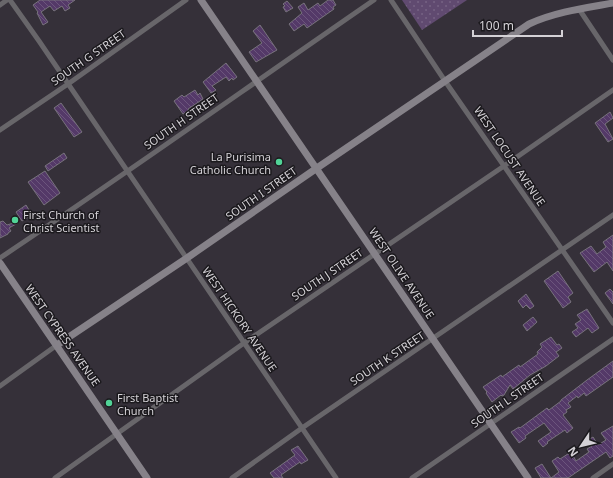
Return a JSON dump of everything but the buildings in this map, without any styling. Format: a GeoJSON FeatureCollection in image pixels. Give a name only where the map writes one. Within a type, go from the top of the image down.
{"type":"FeatureCollection","features":[{"type":"Feature","properties":{"kind":"street"},"geometry":{"type":"LineString","coordinates":[[0,5],[8,0]]}},
{"type":"Feature","properties":{"kind":"street","name":"WEST HICKORY AVENUE"},"geometry":{"type":"LineString","coordinates":[[8,0],[68,84],[336,478]]}},
{"type":"Feature","properties":{"kind":"street","name":"SOUTH G STREET"},"geometry":{"type":"LineString","coordinates":[[0,130],[68,84],[186,0]]}},
{"type":"Feature","properties":{"kind":"street","name":"WEST OLIVE AVENUE"},"geometry":{"type":"LineString","coordinates":[[201,0],[528,478]]}},
{"type":"Feature","properties":{"kind":"street","name":"SOUTH H STREET"},"geometry":{"type":"LineString","coordinates":[[0,258],[128,172],[256,81],[374,0]]}},
{"type":"Feature","properties":{"kind":"street","name":"WEST LOCUST AVENUE"},"geometry":{"type":"LineString","coordinates":[[391,0],[445,81],[613,323]]}},
{"type":"Feature","properties":{"kind":"street","name":"SOUTH I STREET"},"geometry":{"type":"LineString","coordinates":[[0,386],[57,345],[529,24],[579,9],[613,3]]}},
{"type":"Feature","properties":{"kind":"street"},"geometry":{"type":"LineString","coordinates":[[579,9],[613,60]]}},
{"type":"Feature","properties":{"kind":"street","name":"SOUTH J STREET"},"geometry":{"type":"LineString","coordinates":[[56,478],[244,343],[613,90]]}},
{"type":"Feature","properties":{"kind":"street","name":"SOUTH K STREET"},"geometry":{"type":"LineString","coordinates":[[232,478],[302,428],[613,215]]}},
{"type":"Feature","properties":{"kind":"street","name":"WEST CYPRESS AVENUE"},"geometry":{"type":"LineString","coordinates":[[0,263],[147,478]]}},
{"type":"Feature","properties":{"kind":"street","name":"SOUTH L STREET"},"geometry":{"type":"LineString","coordinates":[[412,478],[613,339]]}},
{"type":"Feature","properties":{"kind":"street"},"geometry":{"type":"LineString","coordinates":[[593,478],[613,464]]}},
{"type":"Feature","properties":{"kind":"shaded area"},"geometry":{"type":"Polygon","coordinates":[[[402,0],[467,0],[422,30],[402,0]]]}},
{"type":"Feature","properties":{"kind":"place","name":"La Purisima Catholic Church"},"geometry":{"type":"Point","coordinates":[279,162]}},
{"type":"Feature","properties":{"kind":"place","name":"First Church of Christ Scientist"},"geometry":{"type":"Point","coordinates":[15,220]}},
{"type":"Feature","properties":{"kind":"place","name":"First Baptist Church"},"geometry":{"type":"Point","coordinates":[109,403]}}]}
